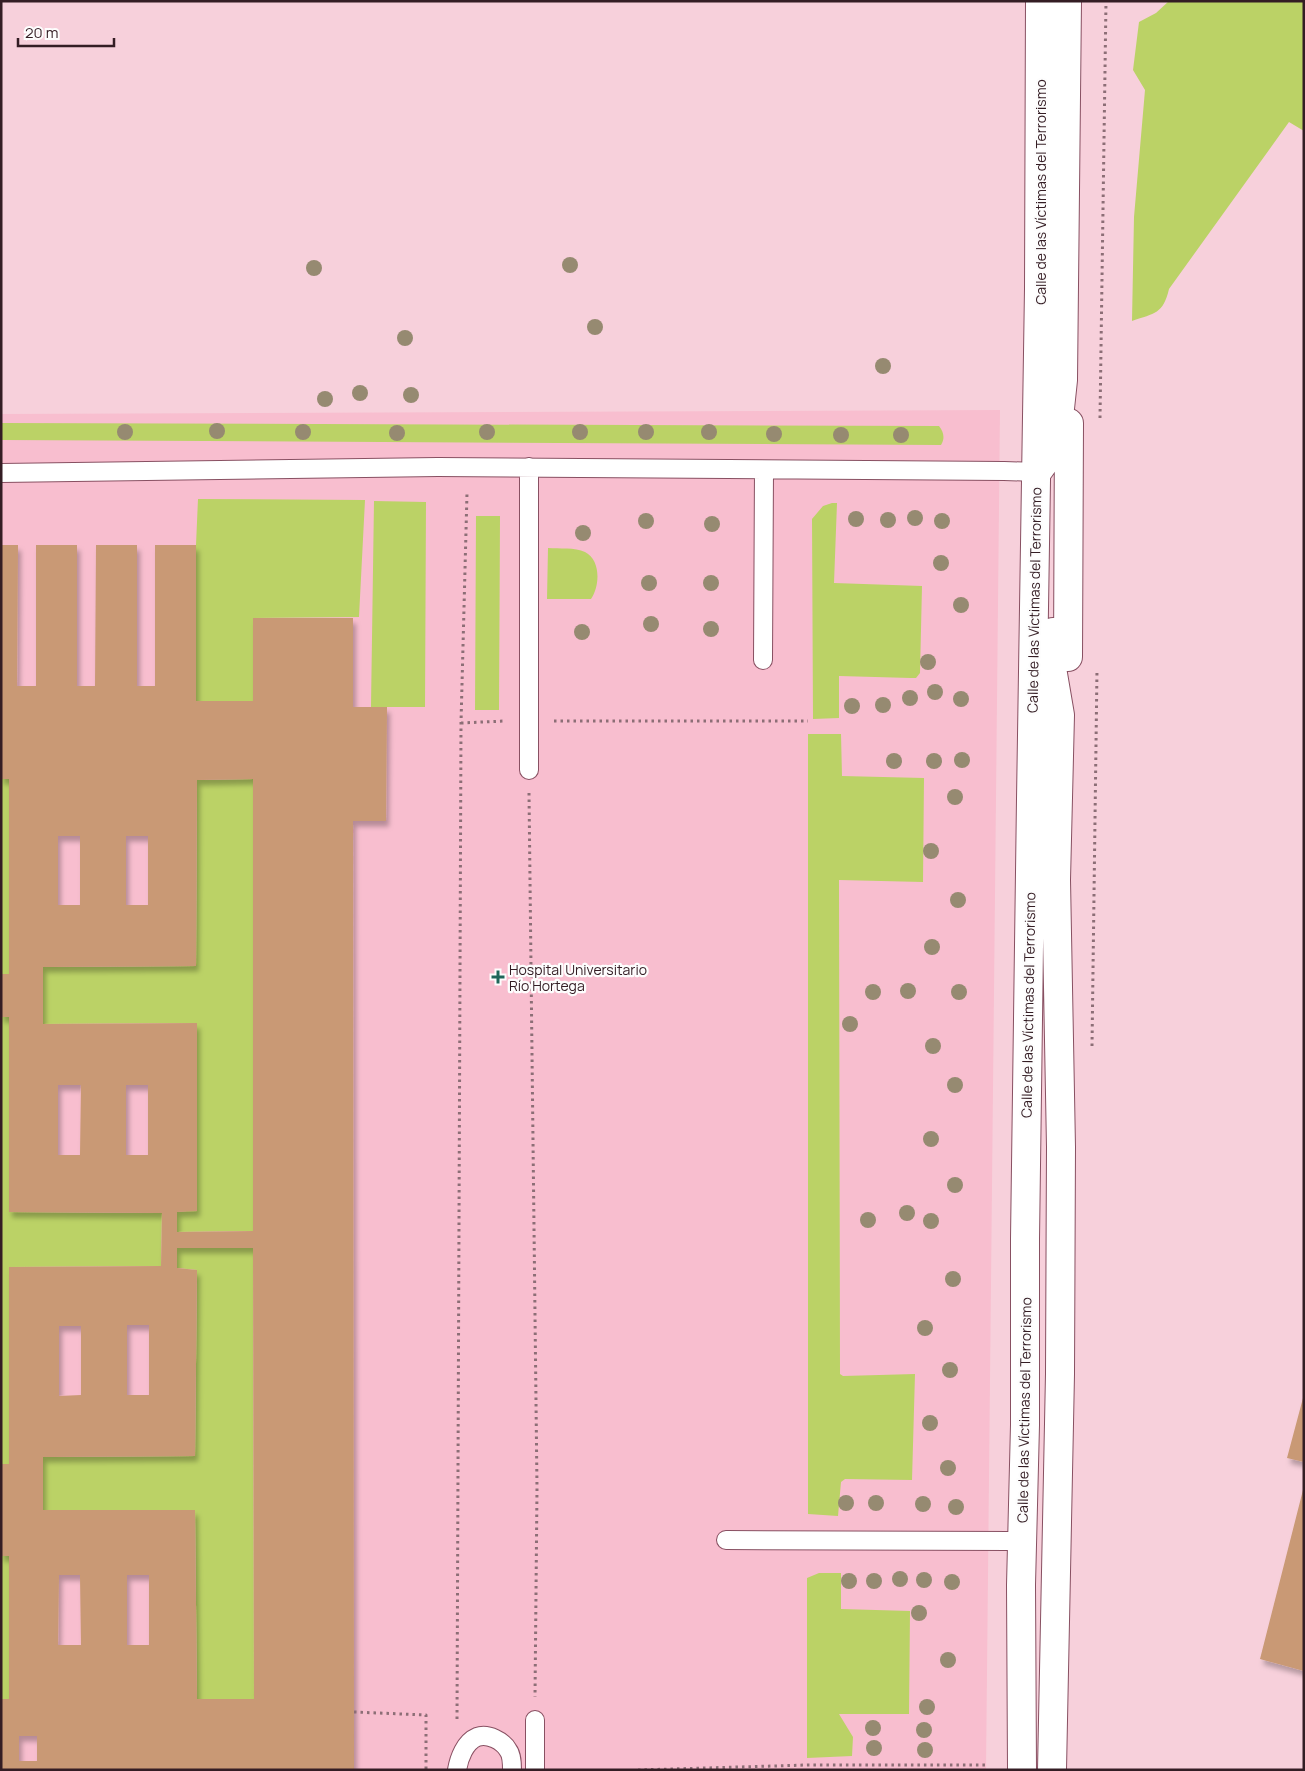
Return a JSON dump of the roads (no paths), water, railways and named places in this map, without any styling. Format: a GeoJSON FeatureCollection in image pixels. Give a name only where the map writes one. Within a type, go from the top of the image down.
{"type":"FeatureCollection","features":[{"type":"Feature","properties":{"kind":"street","name":"Calle de las Víctimas del Terrorismo"},"geometry":{"type":"LineString","coordinates":[[1022,1770],[1031,799],[1040,279],[1040,1]]}},
{"type":"Feature","properties":{"kind":"street","name":"Calle de las Víctimas del Terrorismo"},"geometry":{"type":"LineString","coordinates":[[1037,472],[1056,446],[1062,380],[1067,1]]}},
{"type":"Feature","properties":{"kind":"street","name":"Calle de las Víctimas del Terrorismo"},"geometry":{"type":"LineString","coordinates":[[1052,1770],[1060,1374],[1060,1097],[1056,880],[1060,715],[1068,676],[1070,415],[1062,380]]}},
{"type":"Feature","properties":{"kind":"street","name":"Calle de las Víctimas del Terrorismo"},"geometry":{"type":"LineString","coordinates":[[1037,472],[1048,483],[1055,502],[1052,668],[1060,715]]}},
{"type":"Feature","properties":{"kind":"street","name":"Calle de las Víctimas del Terrorismo"},"geometry":{"type":"LineString","coordinates":[[1023,1538],[1032,1529],[1038,1514],[1042,1324],[1047,1294],[1052,1283],[1060,1274]]}},
{"type":"Feature","properties":{"kind":"street","name":"Calle de las Víctimas del Terrorismo"},"geometry":{"type":"LineString","coordinates":[[1022,1668],[1034,1698],[1036,1770]]}},
{"type":"Feature","properties":{"kind":"lane"},"geometry":{"type":"LineString","coordinates":[[1,473],[468,467],[1004,470],[1037,472]]}},
{"type":"Feature","properties":{"kind":"lane"},"geometry":{"type":"LineString","coordinates":[[528,467],[529,770]]}},
{"type":"Feature","properties":{"kind":"lane"},"geometry":{"type":"LineString","coordinates":[[763,660],[764,470]]}},
{"type":"Feature","properties":{"kind":"lane"},"geometry":{"type":"LineString","coordinates":[[726,1540],[1011,1541],[1023,1538]]}},
{"type":"Feature","properties":{"kind":"lane"},"geometry":{"type":"LineString","coordinates":[[535,1720],[535,1770]]}},
{"type":"Feature","properties":{"kind":"lane"},"geometry":{"type":"LineString","coordinates":[[457,1770],[459,1757],[466,1746],[478,1737],[491,1737],[500,1742],[509,1751],[512,1770]]}},
{"type":"Feature","properties":{"kind":"place","name":"Hospital Universitario Río Hortega"},"geometry":{"type":"Point","coordinates":[498,977]}}]}
